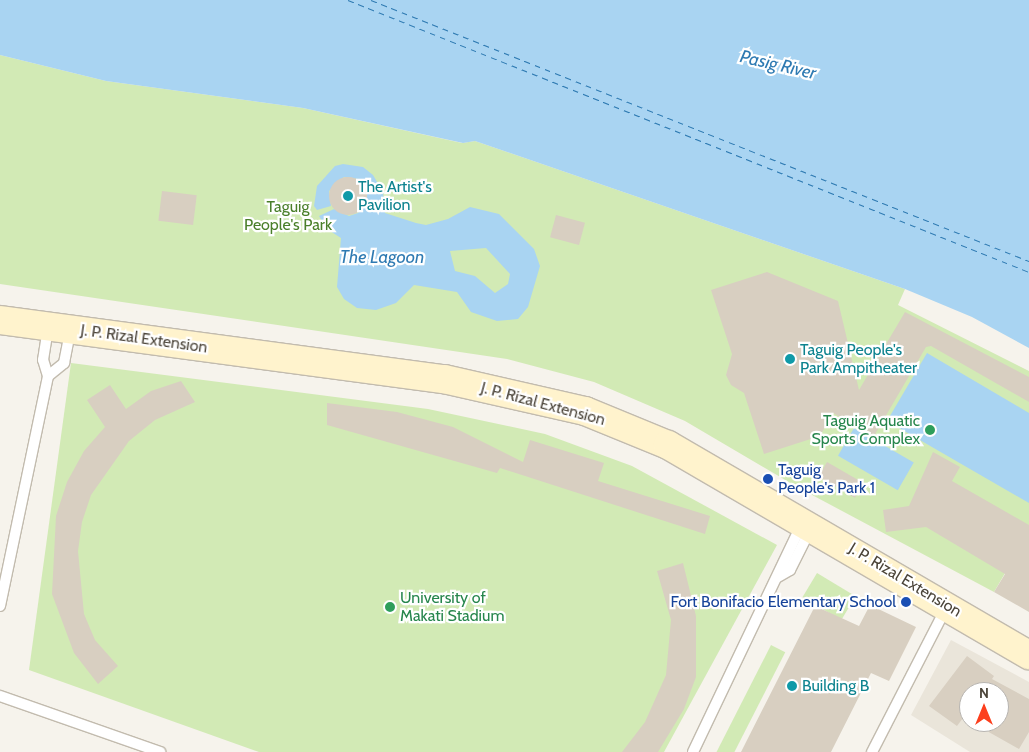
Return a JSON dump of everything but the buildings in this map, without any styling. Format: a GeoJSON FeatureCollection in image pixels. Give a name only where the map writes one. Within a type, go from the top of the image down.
{"type":"FeatureCollection","features":[{"type":"Feature","properties":{"kind":"main road","name":"J. P. Rizal Extension"},"geometry":{"type":"LineString","coordinates":[[0,320],[504,390],[585,412],[668,444],[808,523],[1029,655]]}},
{"type":"Feature","properties":{"kind":"lane"},"geometry":{"type":"LineString","coordinates":[[0,606],[48,376],[43,360],[59,328]]}},
{"type":"Feature","properties":{"kind":"lane"},"geometry":{"type":"LineString","coordinates":[[48,376],[62,367],[59,328]]}},
{"type":"Feature","properties":{"kind":"lane"},"geometry":{"type":"LineString","coordinates":[[693,752],[778,577],[808,523]]}},
{"type":"Feature","properties":{"kind":"lane"},"geometry":{"type":"LineString","coordinates":[[872,752],[947,606]]}},
{"type":"Feature","properties":{"kind":"lane"},"geometry":{"type":"LineString","coordinates":[[0,696],[160,752]]}},
{"type":"Feature","properties":{"kind":"shaded area"},"geometry":{"type":"Polygon","coordinates":[[[951,640],[1029,682],[1029,752],[970,752],[911,715],[951,640]]]}},
{"type":"Feature","properties":{"kind":"green space","name":"Taguig People's Park"},"geometry":{"type":"Polygon","coordinates":[[[0,55],[106,81],[303,108],[462,143],[475,141],[905,289],[898,305],[1029,371],[1029,532],[994,592],[799,488],[685,421],[594,382],[507,359],[0,284],[0,55]]]}},
{"type":"Feature","properties":{"kind":"green space","name":"University of Makati Stadium"},"geometry":{"type":"Polygon","coordinates":[[[71,363],[428,409],[545,434],[632,466],[777,545],[664,752],[259,752],[29,670],[71,363]]]}},
{"type":"Feature","properties":{"kind":"green space"},"geometry":{"type":"Polygon","coordinates":[[[817,573],[856,596],[841,620],[803,597],[817,573]]]}},
{"type":"Feature","properties":{"kind":"green space"},"geometry":{"type":"Polygon","coordinates":[[[771,645],[785,652],[734,752],[717,752],[771,645]]]}},
{"type":"Feature","properties":{"kind":"water","name":"Pasig River"},"geometry":{"type":"Polygon","coordinates":[[[0,0],[1029,0],[1029,348],[972,317],[905,289],[475,141],[463,143],[303,108],[106,81],[0,55],[0,0]]]}},
{"type":"Feature","properties":{"kind":"water","name":"The Lagoon"},"geometry":{"type":"Polygon","coordinates":[[[343,164],[363,167],[373,175],[383,192],[385,213],[416,223],[426,225],[448,219],[470,207],[499,214],[534,249],[540,266],[528,307],[518,319],[497,321],[471,312],[457,292],[414,285],[396,303],[376,310],[357,308],[344,299],[337,287],[341,238],[327,229],[319,216],[334,209],[349,216],[358,213],[367,201],[367,190],[358,179],[344,177],[329,191],[331,206],[317,210],[314,206],[317,186],[335,166],[343,164]],[[486,248],[450,251],[455,271],[475,276],[495,293],[508,284],[510,274],[486,248]]]}},
{"type":"Feature","properties":{"kind":"water"},"geometry":{"type":"Polygon","coordinates":[[[927,353],[1029,413],[1029,503],[887,421],[927,353]]]}},
{"type":"Feature","properties":{"kind":"water"},"geometry":{"type":"Polygon","coordinates":[[[854,428],[914,462],[898,490],[838,456],[854,428]]]}},
{"type":"Feature","properties":{"kind":"ferry route"},"geometry":{"type":"LineString","coordinates":[[348,0],[1029,272]]}},
{"type":"Feature","properties":{"kind":"ferry route"},"geometry":{"type":"LineString","coordinates":[[371,0],[1029,261]]}},
{"type":"Feature","properties":{"kind":"place","name":"The Artist's Pavilion"},"geometry":{"type":"Point","coordinates":[348,196]}},
{"type":"Feature","properties":{"kind":"place","name":"Taguig People's Park Ampitheater"},"geometry":{"type":"Point","coordinates":[790,359]}},
{"type":"Feature","properties":{"kind":"place","name":"Taguig Aquatic Sports Complex"},"geometry":{"type":"Point","coordinates":[930,430]}},
{"type":"Feature","properties":{"kind":"place","name":"Taguig People's Park 1"},"geometry":{"type":"Point","coordinates":[768,479]}},
{"type":"Feature","properties":{"kind":"place","name":"Fort Bonifacio Elementary School"},"geometry":{"type":"Point","coordinates":[906,602]}},
{"type":"Feature","properties":{"kind":"place","name":"University of Makati Stadium"},"geometry":{"type":"Point","coordinates":[390,607]}},
{"type":"Feature","properties":{"kind":"place","name":"Building B"},"geometry":{"type":"Point","coordinates":[792,686]}}]}
